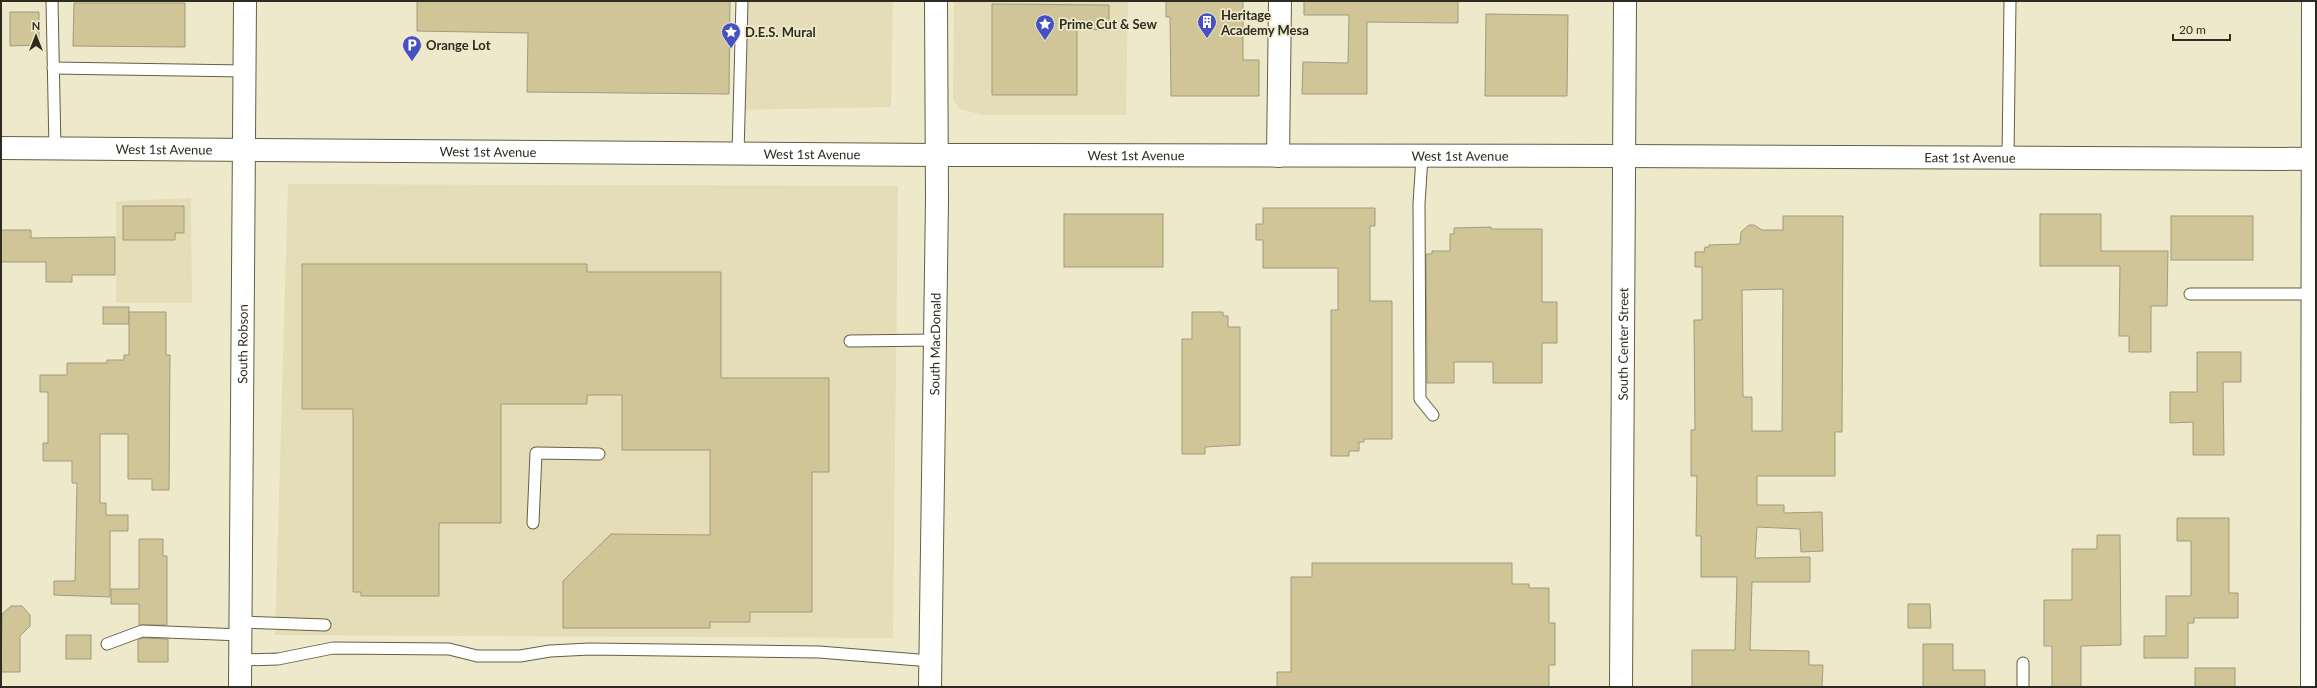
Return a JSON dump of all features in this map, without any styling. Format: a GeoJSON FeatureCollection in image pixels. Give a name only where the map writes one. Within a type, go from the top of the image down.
{"type":"FeatureCollection","features":[{"type":"Feature","properties":{"kind":"street","name":"South Robson"},"geometry":{"type":"LineString","coordinates":[[240,687],[245,1]]}},
{"type":"Feature","properties":{"kind":"street","name":"South MacDonald"},"geometry":{"type":"LineString","coordinates":[[930,687],[937,155],[936,1]]}},
{"type":"Feature","properties":{"kind":"street"},"geometry":{"type":"LineString","coordinates":[[1278,156],[1280,1]]}},
{"type":"Feature","properties":{"kind":"street","name":"South Center Street"},"geometry":{"type":"LineString","coordinates":[[1621,687],[1625,1]]}},
{"type":"Feature","properties":{"kind":"street"},"geometry":{"type":"LineString","coordinates":[[2312,687],[2312,294],[2314,159],[2313,1]]}},
{"type":"Feature","properties":{"kind":"street","name":"West 1st Avenue"},"geometry":{"type":"LineString","coordinates":[[1,148],[937,155],[1422,157],[1623,156]]}},
{"type":"Feature","properties":{"kind":"street","name":"East 1st Avenue"},"geometry":{"type":"LineString","coordinates":[[1623,156],[2314,159]]}},
{"type":"Feature","properties":{"kind":"lane"},"geometry":{"type":"LineString","coordinates":[[52,1],[55,149]]}},
{"type":"Feature","properties":{"kind":"lane"},"geometry":{"type":"LineString","coordinates":[[738,154],[742,1]]}},
{"type":"Feature","properties":{"kind":"lane"},"geometry":{"type":"LineString","coordinates":[[2008,158],[2010,1]]}},
{"type":"Feature","properties":{"kind":"lane"},"geometry":{"type":"LineString","coordinates":[[53,68],[245,71]]}},
{"type":"Feature","properties":{"kind":"lane"},"geometry":{"type":"LineString","coordinates":[[1422,157],[1419,204],[1420,399],[1433,415]]}},
{"type":"Feature","properties":{"kind":"lane"},"geometry":{"type":"LineString","coordinates":[[2190,294],[2312,294]]}},
{"type":"Feature","properties":{"kind":"lane"},"geometry":{"type":"LineString","coordinates":[[850,341],[935,340]]}},
{"type":"Feature","properties":{"kind":"lane"},"geometry":{"type":"LineString","coordinates":[[533,523],[536,453],[599,454]]}},
{"type":"Feature","properties":{"kind":"lane"},"geometry":{"type":"LineString","coordinates":[[107,644],[142,631],[325,625]]}},
{"type":"Feature","properties":{"kind":"lane"},"geometry":{"type":"LineString","coordinates":[[241,660],[278,659],[333,648],[449,648],[477,656],[520,656],[550,651],[590,649],[819,652],[931,662]]}},
{"type":"Feature","properties":{"kind":"lane"},"geometry":{"type":"LineString","coordinates":[[2023,663],[2023,687]]}},
{"type":"Feature","properties":{"kind":"shaded area"},"geometry":{"type":"Polygon","coordinates":[[[740,1],[893,1],[891,107],[740,110],[740,1]]]}},
{"type":"Feature","properties":{"kind":"shaded area"},"geometry":{"type":"Polygon","coordinates":[[[954,1],[1128,1],[1126,115],[983,115],[960,109],[953,100],[954,1]]]}},
{"type":"Feature","properties":{"kind":"shaded area"},"geometry":{"type":"Polygon","coordinates":[[[288,184],[898,186],[893,638],[275,635],[288,184]]]}},
{"type":"Feature","properties":{"kind":"shaded area"},"geometry":{"type":"Polygon","coordinates":[[[191,198],[192,303],[116,303],[116,201],[191,198]]]}},
{"type":"Feature","properties":{"kind":"building"},"geometry":{"type":"Polygon","coordinates":[[[417,1],[730,1],[729,94],[527,92],[528,33],[417,31],[417,1]]]}},
{"type":"Feature","properties":{"kind":"building","name":"Heritage Academy Mesa"},"geometry":{"type":"Polygon","coordinates":[[[1166,1],[1243,1],[1243,60],[1259,60],[1259,96],[1171,96],[1170,17],[1166,17],[1166,1]]]}},
{"type":"Feature","properties":{"kind":"building"},"geometry":{"type":"Polygon","coordinates":[[[1304,1],[1458,1],[1458,23],[1367,22],[1367,94],[1302,94],[1303,62],[1348,63],[1349,15],[1304,15],[1304,1]]]}},
{"type":"Feature","properties":{"kind":"building"},"geometry":{"type":"Polygon","coordinates":[[[74,3],[185,3],[185,47],[73,46],[74,3]]]}},
{"type":"Feature","properties":{"kind":"building"},"geometry":{"type":"Polygon","coordinates":[[[992,4],[1109,5],[1109,30],[1077,29],[1077,95],[992,95],[992,4]]]}},
{"type":"Feature","properties":{"kind":"building"},"geometry":{"type":"Polygon","coordinates":[[[10,12],[39,12],[39,45],[10,46],[10,12]]]}},
{"type":"Feature","properties":{"kind":"building"},"geometry":{"type":"Polygon","coordinates":[[[1486,14],[1568,15],[1567,96],[1485,96],[1486,14]]]}},
{"type":"Feature","properties":{"kind":"building"},"geometry":{"type":"Polygon","coordinates":[[[123,206],[184,206],[184,233],[175,233],[175,240],[123,240],[123,206]]]}},
{"type":"Feature","properties":{"kind":"building"},"geometry":{"type":"Polygon","coordinates":[[[1263,208],[1375,208],[1375,226],[1370,226],[1370,301],[1392,301],[1392,439],[1364,439],[1364,442],[1359,442],[1359,451],[1349,451],[1349,456],[1331,456],[1331,310],[1338,310],[1338,268],[1263,268],[1263,240],[1256,240],[1256,224],[1263,224],[1263,208]]]}},
{"type":"Feature","properties":{"kind":"building"},"geometry":{"type":"Polygon","coordinates":[[[1064,214],[1163,214],[1163,267],[1064,267],[1064,214]]]}},
{"type":"Feature","properties":{"kind":"building"},"geometry":{"type":"Polygon","coordinates":[[[2040,214],[2101,214],[2101,251],[2168,251],[2167,306],[2151,306],[2151,352],[2129,352],[2129,336],[2119,336],[2120,266],[2040,266],[2040,214]]]}},
{"type":"Feature","properties":{"kind":"building"},"geometry":{"type":"Polygon","coordinates":[[[1783,216],[1843,216],[1842,432],[1835,432],[1835,476],[1757,476],[1757,505],[1784,505],[1784,513],[1822,512],[1823,551],[1801,552],[1800,529],[1757,527],[1755,558],[1810,557],[1810,582],[1752,582],[1750,650],[1809,651],[1809,665],[1823,665],[1822,687],[1692,687],[1692,650],[1735,650],[1737,577],[1701,577],[1701,536],[1696,536],[1697,476],[1691,476],[1691,430],[1695,430],[1694,320],[1702,320],[1702,267],[1695,267],[1695,252],[1704,252],[1705,247],[1709,247],[1709,245],[1740,244],[1741,232],[1749,225],[1754,225],[1762,230],[1783,230],[1783,216]],[[1783,289],[1742,290],[1743,397],[1752,397],[1752,431],[1782,431],[1783,289]]]}},
{"type":"Feature","properties":{"kind":"building"},"geometry":{"type":"Polygon","coordinates":[[[2171,216],[2253,216],[2253,260],[2171,260],[2171,216]]]}},
{"type":"Feature","properties":{"kind":"building"},"geometry":{"type":"Polygon","coordinates":[[[1491,227],[1491,229],[1542,229],[1542,302],[1557,302],[1557,343],[1542,343],[1542,383],[1493,383],[1493,362],[1454,362],[1454,383],[1427,383],[1426,254],[1432,254],[1432,251],[1450,251],[1450,234],[1454,234],[1454,228],[1491,227]]]}},
{"type":"Feature","properties":{"kind":"building"},"geometry":{"type":"Polygon","coordinates":[[[1,230],[31,230],[31,238],[115,237],[115,275],[72,275],[72,282],[46,282],[46,262],[1,262],[1,230]]]}},
{"type":"Feature","properties":{"kind":"building"},"geometry":{"type":"Polygon","coordinates":[[[302,264],[587,264],[587,272],[721,272],[721,378],[829,378],[829,472],[812,472],[812,612],[750,612],[750,622],[710,622],[710,628],[563,628],[563,581],[611,534],[710,535],[710,450],[622,450],[622,395],[587,395],[587,404],[501,404],[501,523],[439,523],[439,596],[361,596],[361,592],[353,592],[353,409],[302,409],[302,264]]]}},
{"type":"Feature","properties":{"kind":"building"},"geometry":{"type":"Polygon","coordinates":[[[103,307],[129,307],[129,324],[103,324],[103,307]]]}},
{"type":"Feature","properties":{"kind":"building"},"geometry":{"type":"Polygon","coordinates":[[[129,312],[166,312],[166,355],[170,355],[169,490],[152,490],[152,479],[128,479],[128,434],[100,434],[100,503],[106,503],[106,515],[128,515],[128,531],[110,531],[110,597],[54,595],[54,581],[75,581],[77,483],[72,483],[72,461],[43,461],[43,443],[48,443],[48,392],[40,392],[40,375],[67,375],[67,363],[107,363],[107,360],[124,360],[124,355],[129,355],[129,312]]]}},
{"type":"Feature","properties":{"kind":"building"},"geometry":{"type":"Polygon","coordinates":[[[1192,312],[1223,312],[1223,316],[1228,316],[1228,327],[1240,327],[1240,445],[1205,447],[1205,454],[1182,454],[1182,339],[1192,339],[1192,312]]]}},
{"type":"Feature","properties":{"kind":"building"},"geometry":{"type":"Polygon","coordinates":[[[2197,352],[2241,352],[2241,382],[2223,382],[2224,455],[2193,455],[2193,422],[2170,423],[2170,392],[2197,392],[2197,352]]]}},
{"type":"Feature","properties":{"kind":"building"},"geometry":{"type":"Polygon","coordinates":[[[2177,518],[2229,518],[2229,593],[2238,593],[2238,618],[2194,618],[2194,623],[2188,623],[2188,658],[2144,658],[2144,636],[2166,636],[2166,596],[2191,596],[2191,541],[2177,541],[2177,518]]]}},
{"type":"Feature","properties":{"kind":"building"},"geometry":{"type":"Polygon","coordinates":[[[2097,535],[2120,535],[2121,645],[2081,646],[2081,687],[2052,687],[2052,646],[2044,646],[2044,600],[2072,600],[2072,549],[2097,549],[2097,535]]]}},
{"type":"Feature","properties":{"kind":"building"},"geometry":{"type":"Polygon","coordinates":[[[139,539],[163,539],[163,556],[167,556],[167,625],[139,625],[139,604],[111,604],[111,589],[139,589],[139,539]]]}},
{"type":"Feature","properties":{"kind":"building"},"geometry":{"type":"Polygon","coordinates":[[[1312,563],[1512,563],[1512,584],[1529,584],[1529,588],[1549,588],[1549,623],[1555,623],[1555,665],[1549,665],[1549,687],[1277,687],[1277,672],[1291,672],[1291,577],[1312,577],[1312,563]]]}},
{"type":"Feature","properties":{"kind":"building"},"geometry":{"type":"Polygon","coordinates":[[[1908,604],[1930,604],[1931,628],[1908,628],[1908,604]]]}},
{"type":"Feature","properties":{"kind":"building"},"geometry":{"type":"Polygon","coordinates":[[[11,606],[22,606],[30,615],[30,626],[20,636],[20,672],[1,672],[2,614],[11,606]]]}},
{"type":"Feature","properties":{"kind":"building"},"geometry":{"type":"Polygon","coordinates":[[[66,635],[91,635],[91,659],[66,659],[66,635]]]}},
{"type":"Feature","properties":{"kind":"building"},"geometry":{"type":"Polygon","coordinates":[[[143,638],[168,639],[168,662],[138,662],[138,640],[143,638]]]}},
{"type":"Feature","properties":{"kind":"building"},"geometry":{"type":"Polygon","coordinates":[[[1923,644],[1953,644],[1953,670],[1985,670],[1985,687],[1923,687],[1923,644]]]}},
{"type":"Feature","properties":{"kind":"building"},"geometry":{"type":"Polygon","coordinates":[[[2195,668],[2235,668],[2235,687],[2195,687],[2195,668]]]}},
{"type":"Feature","properties":{"kind":"place","name":"Heritage Academy Mesa"},"geometry":{"type":"Point","coordinates":[1207,39]}},
{"type":"Feature","properties":{"kind":"place","name":"Prime Cut & Sew"},"geometry":{"type":"Point","coordinates":[1045,41]}},
{"type":"Feature","properties":{"kind":"place","name":"D.E.S. Mural"},"geometry":{"type":"Point","coordinates":[731,49]}},
{"type":"Feature","properties":{"kind":"place","name":"Orange Lot"},"geometry":{"type":"Point","coordinates":[412,62]}}]}
